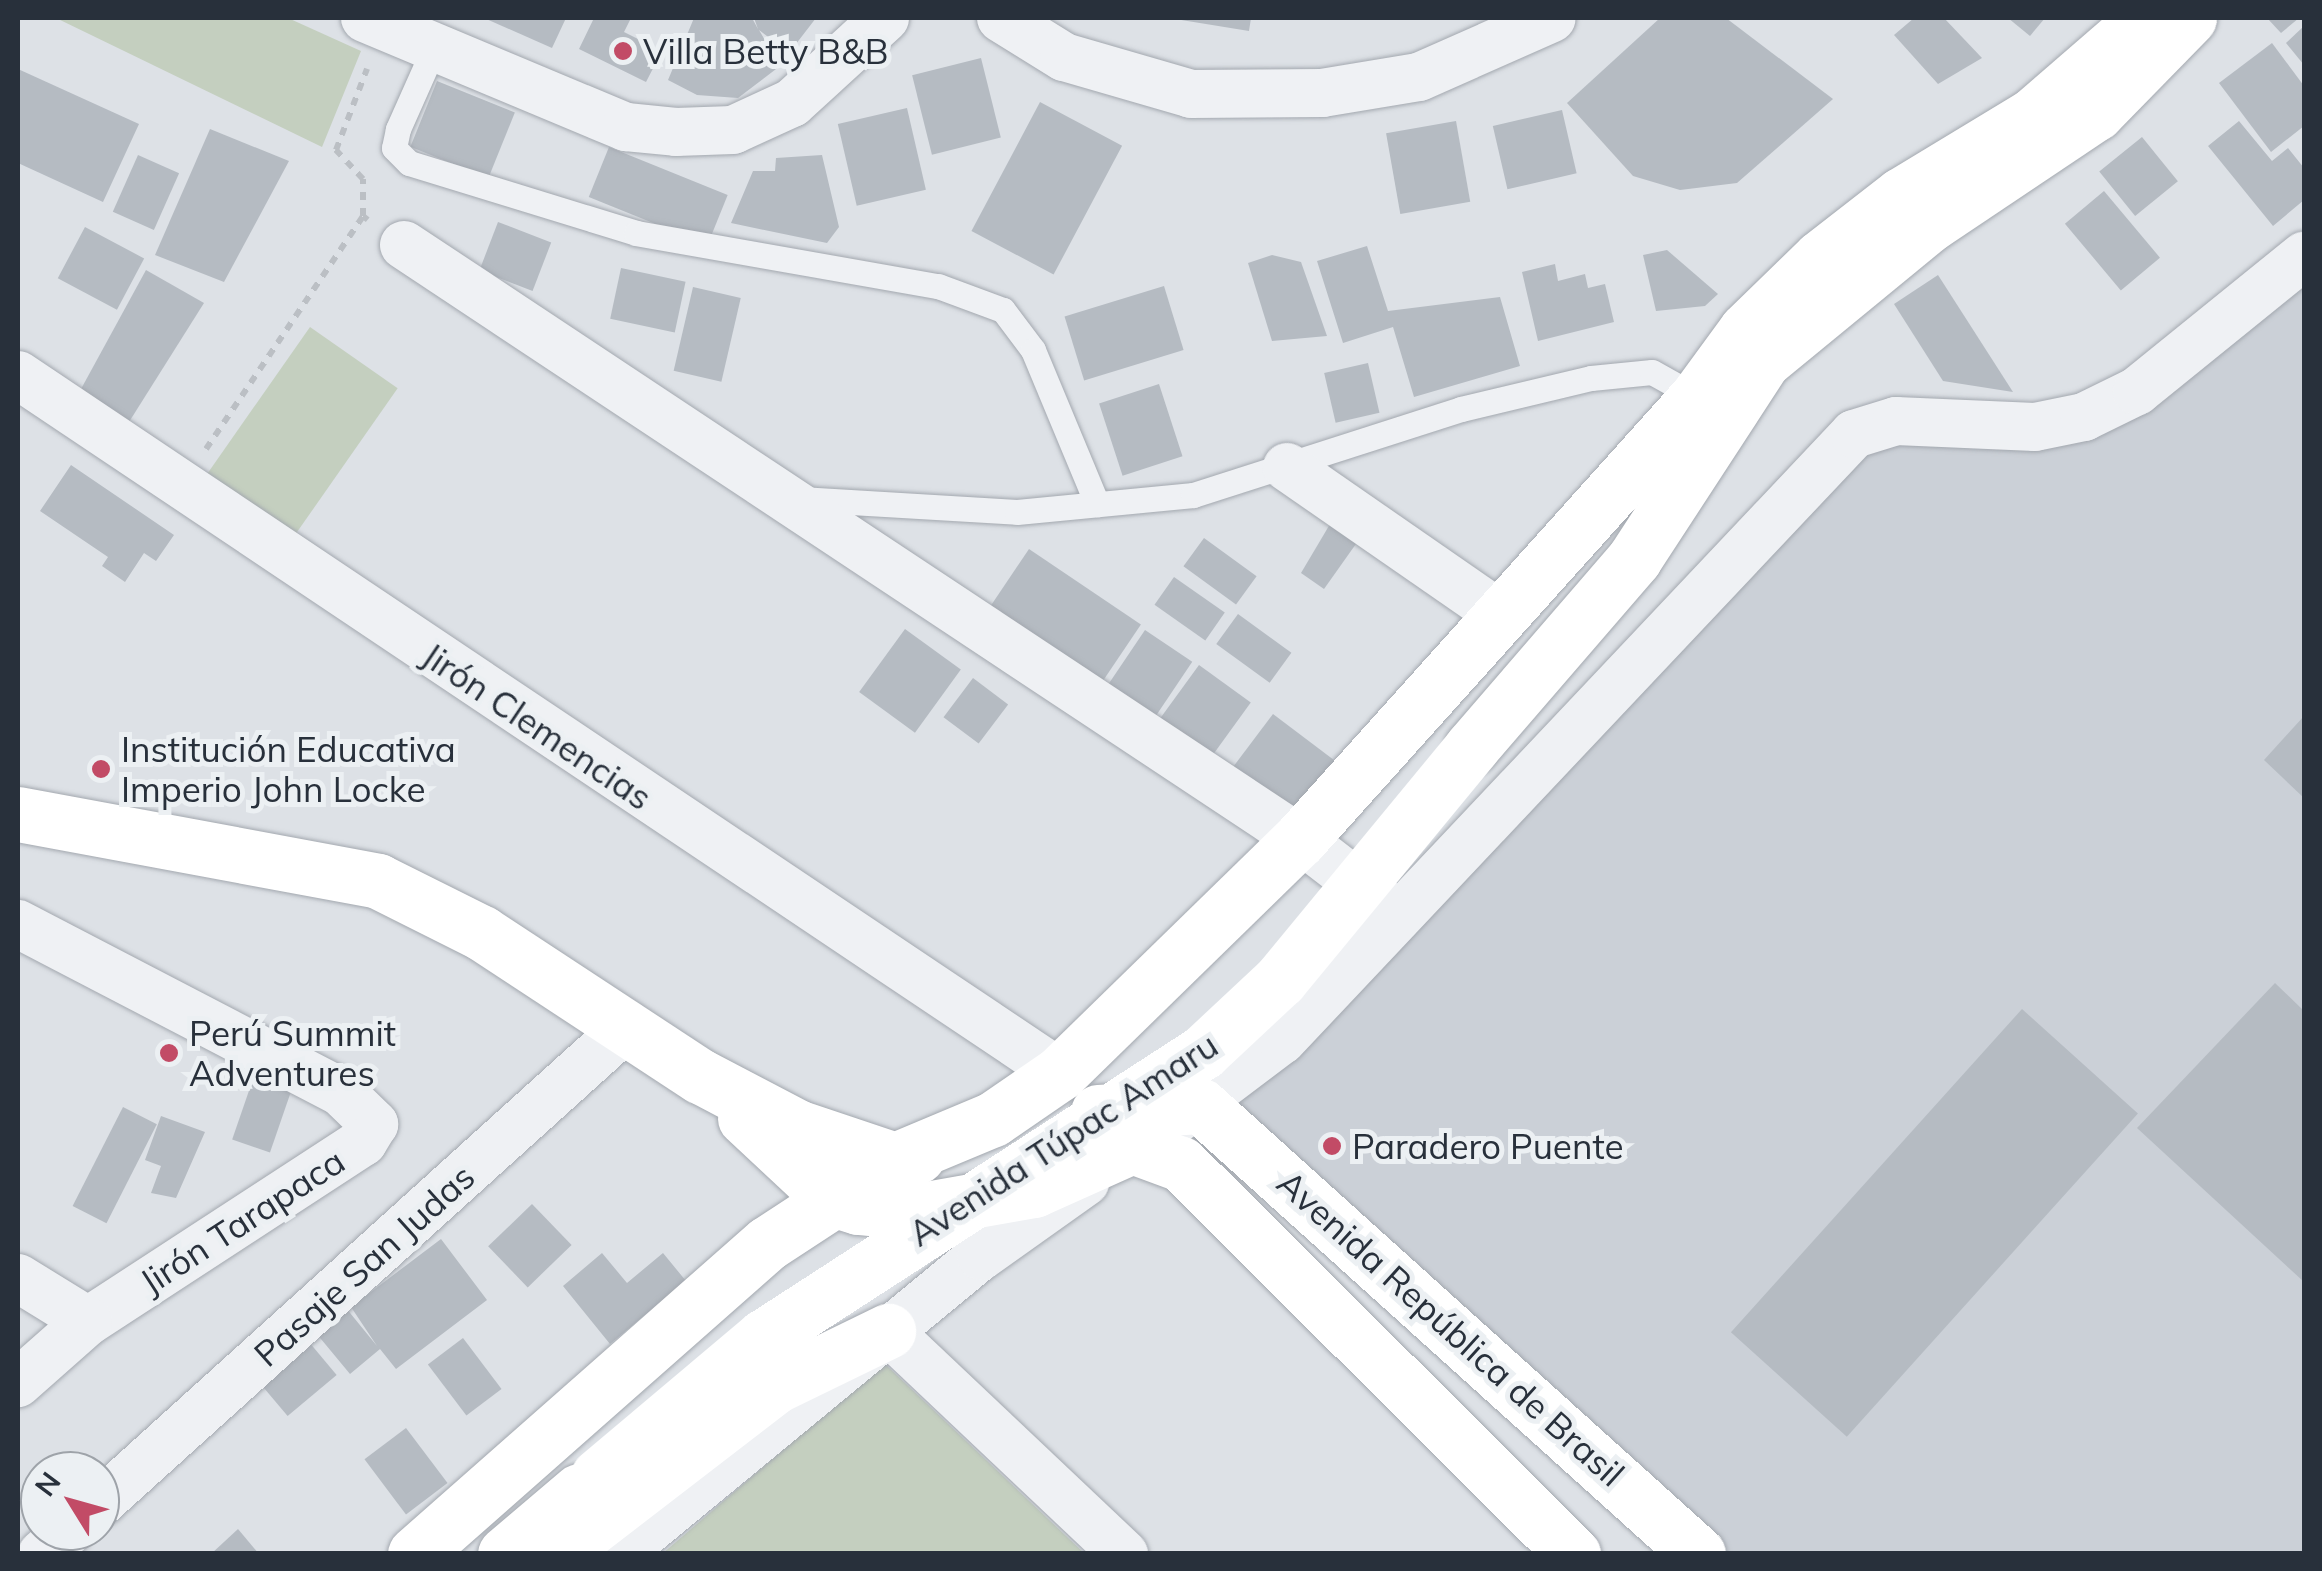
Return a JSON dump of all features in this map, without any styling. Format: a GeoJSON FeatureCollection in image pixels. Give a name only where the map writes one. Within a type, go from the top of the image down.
{"type":"FeatureCollection","features":[{"type":"Feature","properties":{"kind":"main road"},"geometry":{"type":"LineString","coordinates":[[1458,740],[1611,538],[1697,396],[1746,330],[1820,258],[1901,196],[2034,115],[2145,18]]}},
{"type":"Feature","properties":{"kind":"main road"},"geometry":{"type":"LineString","coordinates":[[504,1554],[589,1465],[768,1296],[1218,1000],[1458,740],[1634,558],[1763,362],[1930,224],[2096,114],[2189,18]]}},
{"type":"Feature","properties":{"kind":"main road"},"geometry":{"type":"LineString","coordinates":[[415,1554],[768,1243],[895,1160],[992,1120],[1060,1073],[1300,839],[1697,396]]}},
{"type":"Feature","properties":{"kind":"main road"},"geometry":{"type":"LineString","coordinates":[[18,814],[378,881],[440,908],[700,1076],[797,1127],[895,1160],[1014,1138],[1090,1113],[1201,1106]]}},
{"type":"Feature","properties":{"kind":"main road"},"geometry":{"type":"LineString","coordinates":[[700,1076],[832,1200],[909,1212],[948,1208],[1034,1190],[1157,1155]]}},
{"type":"Feature","properties":{"kind":"main road","name":"Avenida República de Brasil"},"geometry":{"type":"LineString","coordinates":[[1201,1106],[1666,1543]]}},
{"type":"Feature","properties":{"kind":"main road"},"geometry":{"type":"LineString","coordinates":[[750,1122],[783,1188],[783,1211],[768,1243]]}},
{"type":"Feature","properties":{"kind":"main road","name":"Avenida República de Brasil"},"geometry":{"type":"LineString","coordinates":[[1157,1155],[1573,1554]]}},
{"type":"Feature","properties":{"kind":"main road"},"geometry":{"type":"LineString","coordinates":[[558,1554],[774,1386],[888,1331]]}},
{"type":"Feature","properties":{"kind":"main road"},"geometry":{"type":"LineString","coordinates":[[461,1554],[589,1465]]}},
{"type":"Feature","properties":{"kind":"street"},"geometry":{"type":"LineString","coordinates":[[377,29],[434,48],[626,128],[733,130],[792,103],[885,18]]}},
{"type":"Feature","properties":{"kind":"street"},"geometry":{"type":"LineString","coordinates":[[1001,18],[1064,57],[1191,94],[1322,93],[1419,77],[1552,18]]}},
{"type":"Feature","properties":{"kind":"street"},"geometry":{"type":"LineString","coordinates":[[404,245],[775,497],[1300,839],[1402,917]]}},
{"type":"Feature","properties":{"kind":"street","name":"Avenida Túpac Amaru"},"geometry":{"type":"LineString","coordinates":[[618,1554],[888,1331],[1157,1155],[1201,1106],[1282,1040],[1402,917],[1811,473],[1854,434],[1896,421],[2035,428],[2084,416],[2138,391],[2304,256]]}},
{"type":"Feature","properties":{"kind":"street","name":"Jirón Clemencias"},"geometry":{"type":"LineString","coordinates":[[18,375],[180,488],[1060,1073]]}},
{"type":"Feature","properties":{"kind":"street"},"geometry":{"type":"LineString","coordinates":[[1287,467],[1499,614]]}},
{"type":"Feature","properties":{"kind":"street","name":"Jirón Tarapaca"},"geometry":{"type":"LineString","coordinates":[[18,924],[342,1093],[374,1124],[364,1142],[88,1321],[18,1382]]}},
{"type":"Feature","properties":{"kind":"street","name":"Pasaje San Judas"},"geometry":{"type":"LineString","coordinates":[[120,1485],[628,1026]]}},
{"type":"Feature","properties":{"kind":"street"},"geometry":{"type":"LineString","coordinates":[[18,1278],[88,1321]]}},
{"type":"Feature","properties":{"kind":"street"},"geometry":{"type":"LineString","coordinates":[[888,1331],[1124,1554]]}},
{"type":"Feature","properties":{"kind":"lane"},"geometry":{"type":"LineString","coordinates":[[434,48],[398,129],[394,148],[409,163],[636,234],[938,286],[1002,310],[1033,350],[1097,504]]}},
{"type":"Feature","properties":{"kind":"lane"},"geometry":{"type":"LineString","coordinates":[[775,497],[1017,512],[1193,494],[1462,409],[1591,378],[1652,372],[1697,396]]}},
{"type":"Feature","properties":{"kind":"path"},"geometry":{"type":"LineString","coordinates":[[180,488],[363,216],[363,179],[336,150],[377,29]]}},
{"type":"Feature","properties":{"kind":"path"},"geometry":{"type":"LineString","coordinates":[[363,216],[404,245]]}},
{"type":"Feature","properties":{"kind":"shaded area"},"geometry":{"type":"Polygon","coordinates":[[[2304,248],[2304,1553],[1665,1553],[1205,1109],[1812,479],[1923,416],[2113,394],[2304,248]]]}},
{"type":"Feature","properties":{"kind":"green space"},"geometry":{"type":"Polygon","coordinates":[[[56,18],[288,18],[361,51],[322,147],[56,18]]]}},
{"type":"Feature","properties":{"kind":"green space"},"geometry":{"type":"Polygon","coordinates":[[[310,327],[398,388],[290,542],[203,480],[310,327]]]}},
{"type":"Feature","properties":{"kind":"green space"},"geometry":{"type":"Polygon","coordinates":[[[884,1363],[1084,1553],[662,1554],[884,1363]]]}},
{"type":"Feature","properties":{"kind":"building"},"geometry":{"type":"Polygon","coordinates":[[[484,18],[566,18],[552,48],[484,18]]]}},
{"type":"Feature","properties":{"kind":"building"},"geometry":{"type":"Polygon","coordinates":[[[594,18],[631,18],[624,32],[662,51],[646,82],[579,49],[594,18]]]}},
{"type":"Feature","properties":{"kind":"building"},"geometry":{"type":"Polygon","coordinates":[[[694,18],[752,18],[758,29],[754,18],[816,18],[789,53],[759,30],[780,66],[738,98],[697,95],[668,80],[694,18]]]}},
{"type":"Feature","properties":{"kind":"building"},"geometry":{"type":"Polygon","coordinates":[[[1169,18],[1251,18],[1249,31],[1169,18]]]}},
{"type":"Feature","properties":{"kind":"building"},"geometry":{"type":"Polygon","coordinates":[[[1660,18],[1726,18],[1833,99],[1737,183],[1680,190],[1633,176],[1567,103],[1660,18]]]}},
{"type":"Feature","properties":{"kind":"building"},"geometry":{"type":"Polygon","coordinates":[[[1914,18],[1944,18],[1982,58],[1938,84],[1894,35],[1914,18]]]}},
{"type":"Feature","properties":{"kind":"building"},"geometry":{"type":"Polygon","coordinates":[[[2008,18],[2045,18],[2030,36],[2008,18]]]}},
{"type":"Feature","properties":{"kind":"building"},"geometry":{"type":"Polygon","coordinates":[[[2267,18],[2299,18],[2281,33],[2267,18]]]}},
{"type":"Feature","properties":{"kind":"building"},"geometry":{"type":"Polygon","coordinates":[[[2304,26],[2304,65],[2286,43],[2304,26]]]}},
{"type":"Feature","properties":{"kind":"building"},"geometry":{"type":"Polygon","coordinates":[[[2272,43],[2304,86],[2304,126],[2271,152],[2219,83],[2272,43]]]}},
{"type":"Feature","properties":{"kind":"building"},"geometry":{"type":"Polygon","coordinates":[[[981,58],[1001,138],[932,155],[912,75],[981,58]]]}},
{"type":"Feature","properties":{"kind":"building"},"geometry":{"type":"Polygon","coordinates":[[[18,69],[139,124],[103,202],[18,163],[18,69]]]}},
{"type":"Feature","properties":{"kind":"building"},"geometry":{"type":"Polygon","coordinates":[[[437,81],[515,112],[488,178],[410,147],[437,81]]]}},
{"type":"Feature","properties":{"kind":"building"},"geometry":{"type":"Polygon","coordinates":[[[1040,102],[1122,146],[1054,275],[971,231],[1040,102]]]}},
{"type":"Feature","properties":{"kind":"building"},"geometry":{"type":"Polygon","coordinates":[[[907,108],[926,190],[857,206],[838,124],[907,108]]]}},
{"type":"Feature","properties":{"kind":"building"},"geometry":{"type":"Polygon","coordinates":[[[1562,110],[1577,173],[1507,189],[1493,126],[1562,110]]]}},
{"type":"Feature","properties":{"kind":"building"},"geometry":{"type":"Polygon","coordinates":[[[1456,121],[1470,202],[1400,214],[1386,133],[1456,121]]]}},
{"type":"Feature","properties":{"kind":"building"},"geometry":{"type":"Polygon","coordinates":[[[2239,121],[2272,161],[2288,148],[2304,168],[2304,200],[2273,226],[2208,146],[2239,121]]]}},
{"type":"Feature","properties":{"kind":"building"},"geometry":{"type":"Polygon","coordinates":[[[210,129],[289,161],[224,282],[155,255],[210,129]]]}},
{"type":"Feature","properties":{"kind":"building"},"geometry":{"type":"Polygon","coordinates":[[[2142,137],[2178,181],[2135,216],[2099,172],[2142,137]]]}},
{"type":"Feature","properties":{"kind":"building"},"geometry":{"type":"Polygon","coordinates":[[[609,147],[728,195],[707,245],[589,197],[609,147]]]}},
{"type":"Feature","properties":{"kind":"building"},"geometry":{"type":"Polygon","coordinates":[[[138,155],[179,173],[154,230],[113,212],[138,155]]]}},
{"type":"Feature","properties":{"kind":"building"},"geometry":{"type":"Polygon","coordinates":[[[822,155],[839,227],[827,243],[731,223],[753,171],[775,171],[776,158],[822,155]]]}},
{"type":"Feature","properties":{"kind":"building"},"geometry":{"type":"Polygon","coordinates":[[[2104,191],[2160,258],[2121,290],[2065,224],[2104,191]]]}},
{"type":"Feature","properties":{"kind":"building"},"geometry":{"type":"Polygon","coordinates":[[[498,222],[551,242],[533,291],[479,271],[498,222]]]}},
{"type":"Feature","properties":{"kind":"building"},"geometry":{"type":"Polygon","coordinates":[[[85,227],[144,258],[117,310],[58,278],[85,227]]]}},
{"type":"Feature","properties":{"kind":"building"},"geometry":{"type":"Polygon","coordinates":[[[1367,246],[1388,311],[1500,297],[1520,366],[1414,397],[1393,327],[1343,343],[1317,261],[1367,246]]]}},
{"type":"Feature","properties":{"kind":"building"},"geometry":{"type":"Polygon","coordinates":[[[1667,250],[1718,294],[1705,306],[1656,311],[1643,255],[1667,250]]]}},
{"type":"Feature","properties":{"kind":"building"},"geometry":{"type":"Polygon","coordinates":[[[1272,255],[1301,262],[1327,336],[1272,341],[1248,263],[1272,255]]]}},
{"type":"Feature","properties":{"kind":"building"},"geometry":{"type":"Polygon","coordinates":[[[1555,264],[1558,281],[1585,274],[1588,288],[1605,284],[1614,322],[1538,341],[1522,272],[1555,264]]]}},
{"type":"Feature","properties":{"kind":"building"},"geometry":{"type":"Polygon","coordinates":[[[621,268],[686,282],[675,333],[610,319],[621,268]]]}},
{"type":"Feature","properties":{"kind":"building"},"geometry":{"type":"Polygon","coordinates":[[[146,270],[204,303],[129,422],[81,389],[146,270]]]}},
{"type":"Feature","properties":{"kind":"building"},"geometry":{"type":"Polygon","coordinates":[[[1938,275],[2013,392],[1943,381],[1894,304],[1938,275]]]}},
{"type":"Feature","properties":{"kind":"building"},"geometry":{"type":"Polygon","coordinates":[[[1164,286],[1184,350],[1084,380],[1065,316],[1164,286]]]}},
{"type":"Feature","properties":{"kind":"building"},"geometry":{"type":"Polygon","coordinates":[[[693,287],[741,298],[721,382],[674,371],[693,287]]]}},
{"type":"Feature","properties":{"kind":"building"},"geometry":{"type":"Polygon","coordinates":[[[1368,363],[1379,413],[1336,423],[1324,373],[1368,363]]]}},
{"type":"Feature","properties":{"kind":"building"},"geometry":{"type":"Polygon","coordinates":[[[1159,384],[1182,456],[1123,476],[1099,403],[1159,384]]]}},
{"type":"Feature","properties":{"kind":"building"},"geometry":{"type":"Polygon","coordinates":[[[71,465],[174,535],[156,561],[144,553],[125,582],[102,566],[108,557],[40,511],[71,465]]]}},
{"type":"Feature","properties":{"kind":"building"},"geometry":{"type":"Polygon","coordinates":[[[1336,514],[1363,534],[1324,589],[1301,573],[1336,514]]]}},
{"type":"Feature","properties":{"kind":"building"},"geometry":{"type":"Polygon","coordinates":[[[1204,538],[1257,576],[1236,605],[1183,566],[1204,538]]]}},
{"type":"Feature","properties":{"kind":"building"},"geometry":{"type":"Polygon","coordinates":[[[1029,549],[1141,624],[1101,684],[989,609],[1029,549]]]}},
{"type":"Feature","properties":{"kind":"building"},"geometry":{"type":"Polygon","coordinates":[[[1174,577],[1225,613],[1205,640],[1154,605],[1174,577]]]}},
{"type":"Feature","properties":{"kind":"building"},"geometry":{"type":"Polygon","coordinates":[[[1238,614],[1291,653],[1270,683],[1216,644],[1238,614]]]}},
{"type":"Feature","properties":{"kind":"building"},"geometry":{"type":"Polygon","coordinates":[[[905,629],[961,670],[915,733],[859,692],[905,629]]]}},
{"type":"Feature","properties":{"kind":"building"},"geometry":{"type":"Polygon","coordinates":[[[1145,630],[1192,662],[1155,717],[1108,686],[1145,630]]]}},
{"type":"Feature","properties":{"kind":"building"},"geometry":{"type":"Polygon","coordinates":[[[1199,665],[1251,703],[1210,758],[1158,721],[1199,665]]]}},
{"type":"Feature","properties":{"kind":"building"},"geometry":{"type":"Polygon","coordinates":[[[973,678],[1008,704],[979,744],[944,717],[973,678]]]}},
{"type":"Feature","properties":{"kind":"building"},"geometry":{"type":"Polygon","coordinates":[[[1273,714],[1337,762],[1294,819],[1230,771],[1273,714]]]}},
{"type":"Feature","properties":{"kind":"building"},"geometry":{"type":"Polygon","coordinates":[[[2304,716],[2304,798],[2264,760],[2304,716]]]}},
{"type":"Feature","properties":{"kind":"building"},"geometry":{"type":"Polygon","coordinates":[[[2275,983],[2304,1011],[2304,1282],[2137,1128],[2275,983]]]}},
{"type":"Feature","properties":{"kind":"building"},"geometry":{"type":"Polygon","coordinates":[[[2022,1009],[2138,1113],[1847,1437],[1731,1332],[2022,1009]]]}},
{"type":"Feature","properties":{"kind":"building"},"geometry":{"type":"Polygon","coordinates":[[[253,1079],[291,1092],[270,1153],[232,1140],[253,1079]]]}},
{"type":"Feature","properties":{"kind":"building"},"geometry":{"type":"Polygon","coordinates":[[[123,1107],[157,1124],[106,1223],[73,1206],[123,1107]]]}},
{"type":"Feature","properties":{"kind":"building"},"geometry":{"type":"Polygon","coordinates":[[[161,1116],[205,1132],[176,1198],[151,1193],[161,1166],[145,1160],[161,1116]]]}},
{"type":"Feature","properties":{"kind":"building"},"geometry":{"type":"Polygon","coordinates":[[[532,1204],[572,1245],[528,1287],[488,1246],[532,1204]]]}},
{"type":"Feature","properties":{"kind":"building"},"geometry":{"type":"Polygon","coordinates":[[[441,1239],[487,1300],[396,1369],[380,1349],[350,1374],[316,1333],[346,1308],[377,1346],[351,1307],[441,1239]]]}},
{"type":"Feature","properties":{"kind":"building"},"geometry":{"type":"Polygon","coordinates":[[[602,1253],[627,1283],[663,1253],[686,1281],[610,1344],[563,1286],[602,1253]]]}},
{"type":"Feature","properties":{"kind":"building"},"geometry":{"type":"Polygon","coordinates":[[[463,1338],[502,1389],[466,1416],[428,1364],[463,1338]]]}},
{"type":"Feature","properties":{"kind":"building"},"geometry":{"type":"Polygon","coordinates":[[[309,1342],[337,1375],[288,1416],[260,1383],[309,1342]]]}},
{"type":"Feature","properties":{"kind":"building"},"geometry":{"type":"Polygon","coordinates":[[[406,1428],[448,1483],[406,1514],[364,1459],[406,1428]]]}},
{"type":"Feature","properties":{"kind":"building"},"geometry":{"type":"Polygon","coordinates":[[[238,1529],[259,1554],[211,1554],[238,1529]]]}},
{"type":"Feature","properties":{"kind":"place","name":"Villa Betty B&B"},"geometry":{"type":"Point","coordinates":[623,51]}},
{"type":"Feature","properties":{"kind":"place","name":"Institución Educativa Imperio John Locke"},"geometry":{"type":"Point","coordinates":[101,769]}},
{"type":"Feature","properties":{"kind":"place","name":"Perú Summit Adventures"},"geometry":{"type":"Point","coordinates":[169,1053]}},
{"type":"Feature","properties":{"kind":"place","name":"Paradero Puente"},"geometry":{"type":"Point","coordinates":[1332,1146]}}]}
